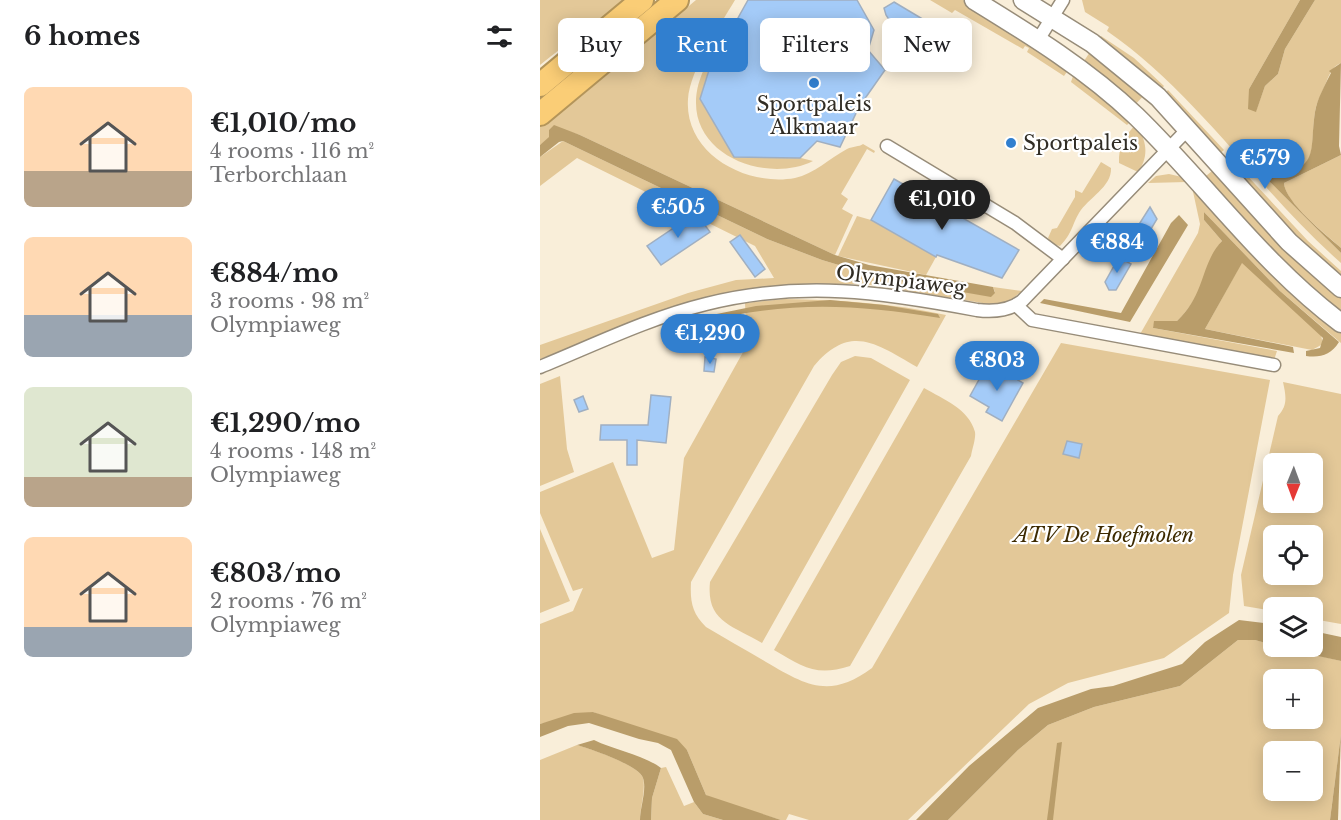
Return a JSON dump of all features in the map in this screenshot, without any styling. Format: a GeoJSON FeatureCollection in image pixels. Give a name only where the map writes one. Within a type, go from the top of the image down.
{"type":"FeatureCollection","features":[{"type":"Feature","properties":{"kind":"highway"},"geometry":{"type":"LineString","coordinates":[[540,85],[642,0]]}},
{"type":"Feature","properties":{"kind":"highway"},"geometry":{"type":"LineString","coordinates":[[540,114],[677,0]]}},
{"type":"Feature","properties":{"kind":"main road"},"geometry":{"type":"LineString","coordinates":[[974,0],[1076,65],[1116,97],[1268,258],[1341,323]]}},
{"type":"Feature","properties":{"kind":"main road"},"geometry":{"type":"LineString","coordinates":[[1023,0],[1092,43],[1128,70],[1158,97],[1289,242],[1341,288]]}},
{"type":"Feature","properties":{"kind":"street"},"geometry":{"type":"LineString","coordinates":[[1038,40],[1063,0]]}},
{"type":"Feature","properties":{"kind":"street"},"geometry":{"type":"LineString","coordinates":[[1187,130],[1016,305],[1032,320],[1274,366]]}},
{"type":"Feature","properties":{"kind":"street"},"geometry":{"type":"LineString","coordinates":[[887,146],[1015,223],[1063,259]]}},
{"type":"Feature","properties":{"kind":"street","name":"Olympiaweg"},"geometry":{"type":"LineString","coordinates":[[540,367],[687,309],[765,293],[855,290],[987,311],[1016,305]]}},
{"type":"Feature","properties":{"kind":"green space"},"geometry":{"type":"Polygon","coordinates":[[[540,0],[632,0],[605,18],[558,18],[558,51],[540,65],[540,0]]]}},
{"type":"Feature","properties":{"kind":"green space"},"geometry":{"type":"Polygon","coordinates":[[[696,0],[735,0],[724,18],[675,18],[696,0]]]}},
{"type":"Feature","properties":{"kind":"green space"},"geometry":{"type":"Polygon","coordinates":[[[930,0],[963,0],[1071,66],[1064,76],[1027,52],[1029,48],[1025,46],[1023,49],[955,10],[952,13],[930,0]]]}},
{"type":"Feature","properties":{"kind":"green space"},"geometry":{"type":"Polygon","coordinates":[[[1082,0],[1300,0],[1249,89],[1256,111],[1265,86],[1278,74],[1285,49],[1315,0],[1341,0],[1341,63],[1331,72],[1317,105],[1312,147],[1306,162],[1289,173],[1273,176],[1263,163],[1257,143],[1253,152],[1267,179],[1341,253],[1341,263],[1282,205],[1170,84],[1140,56],[1107,31],[1109,27],[1085,12],[1082,0]]]}},
{"type":"Feature","properties":{"kind":"green space"},"geometry":{"type":"Polygon","coordinates":[[[656,34],[656,72],[695,72],[688,99],[689,119],[696,136],[707,151],[739,171],[757,177],[795,178],[815,169],[847,149],[863,144],[875,151],[874,153],[867,149],[841,194],[848,199],[842,209],[853,215],[835,255],[580,135],[564,130],[540,145],[540,126],[543,122],[578,99],[610,72],[644,72],[644,44],[656,34]]]}},
{"type":"Feature","properties":{"kind":"green space"},"geometry":{"type":"Polygon","coordinates":[[[1101,36],[1134,58],[1164,86],[1158,93],[1097,42],[1101,36]]]}},
{"type":"Feature","properties":{"kind":"green space"},"geometry":{"type":"Polygon","coordinates":[[[1092,49],[1146,93],[1133,107],[1082,64],[1092,49]]]}},
{"type":"Feature","properties":{"kind":"green space"},"geometry":{"type":"Polygon","coordinates":[[[703,72],[708,72],[700,99],[734,157],[801,158],[813,161],[795,167],[776,169],[757,167],[738,161],[721,151],[708,138],[699,122],[696,103],[703,72]]]}},
{"type":"Feature","properties":{"kind":"green space"},"geometry":{"type":"Polygon","coordinates":[[[1073,76],[1133,119],[1127,125],[1071,82],[1073,76]]]}},
{"type":"Feature","properties":{"kind":"green space"},"geometry":{"type":"Polygon","coordinates":[[[1168,90],[1224,150],[1217,156],[1161,97],[1168,90]]]}},
{"type":"Feature","properties":{"kind":"green space"},"geometry":{"type":"Polygon","coordinates":[[[1136,124],[1145,148],[1144,160],[1138,172],[1119,163],[1123,142],[1136,124]]]}},
{"type":"Feature","properties":{"kind":"green space"},"geometry":{"type":"Polygon","coordinates":[[[563,141],[767,239],[822,260],[882,278],[990,296],[995,292],[993,287],[1022,291],[1008,302],[995,305],[865,284],[757,288],[706,297],[540,359],[540,345],[688,293],[736,280],[774,278],[755,246],[577,158],[540,186],[540,157],[563,141]]]}},
{"type":"Feature","properties":{"kind":"green space"},"geometry":{"type":"Polygon","coordinates":[[[1228,155],[1308,241],[1341,271],[1341,283],[1221,161],[1228,155]]]}},
{"type":"Feature","properties":{"kind":"green space"},"geometry":{"type":"Polygon","coordinates":[[[1341,155],[1341,248],[1291,200],[1284,183],[1341,155]]]}},
{"type":"Feature","properties":{"kind":"green space"},"geometry":{"type":"Polygon","coordinates":[[[1101,162],[1111,168],[1108,181],[1083,208],[1070,233],[1060,246],[1052,244],[1048,238],[1052,229],[1057,228],[1075,197],[1075,190],[1082,193],[1101,162]]]}},
{"type":"Feature","properties":{"kind":"green space"},"geometry":{"type":"Polygon","coordinates":[[[1212,171],[1257,219],[1341,294],[1341,317],[1319,298],[1201,180],[1212,171]]]}},
{"type":"Feature","properties":{"kind":"green space"},"geometry":{"type":"Polygon","coordinates":[[[1169,174],[1182,177],[1187,182],[1148,183],[1156,176],[1169,174]]]}},
{"type":"Feature","properties":{"kind":"green space"},"geometry":{"type":"Polygon","coordinates":[[[1192,187],[1341,328],[1341,343],[1280,291],[1204,212],[1204,220],[1222,241],[1197,295],[1185,313],[1177,321],[1155,321],[1153,328],[1277,351],[1274,360],[1139,336],[1198,233],[1200,224],[1192,187]]]}},
{"type":"Feature","properties":{"kind":"green space"},"geometry":{"type":"Polygon","coordinates":[[[857,216],[871,220],[936,257],[926,275],[838,256],[857,216]]]}},
{"type":"Feature","properties":{"kind":"green space"},"geometry":{"type":"Polygon","coordinates":[[[1242,262],[1321,335],[1323,344],[1312,350],[1205,329],[1242,262]]]}},
{"type":"Feature","properties":{"kind":"green space","name":"ATV De Hoefmolen"},"geometry":{"type":"Polygon","coordinates":[[[785,299],[866,303],[946,315],[917,367],[876,345],[852,341],[827,353],[814,366],[691,582],[693,607],[706,627],[806,683],[819,686],[843,684],[872,668],[1061,343],[1270,380],[1233,575],[1229,613],[1164,658],[1068,683],[1029,704],[908,820],[809,820],[789,814],[786,820],[781,820],[712,799],[706,795],[687,750],[593,712],[540,724],[540,624],[573,611],[583,588],[573,591],[540,513],[540,492],[613,462],[652,558],[674,550],[684,458],[747,345],[745,303],[785,299]]]}},
{"type":"Feature","properties":{"kind":"green space"},"geometry":{"type":"Polygon","coordinates":[[[855,356],[871,358],[910,380],[762,643],[723,621],[717,614],[712,606],[710,582],[832,375],[841,362],[855,356]]]}},
{"type":"Feature","properties":{"kind":"green space"},"geometry":{"type":"Polygon","coordinates":[[[560,376],[567,449],[574,472],[540,486],[540,384],[560,376]]]}},
{"type":"Feature","properties":{"kind":"green space"},"geometry":{"type":"Polygon","coordinates":[[[1283,382],[1341,394],[1341,624],[1323,621],[1323,597],[1263,597],[1263,609],[1244,606],[1241,575],[1263,480],[1263,513],[1323,513],[1323,453],[1269,453],[1278,416],[1285,404],[1283,382]]]}},
{"type":"Feature","properties":{"kind":"green space"},"geometry":{"type":"Polygon","coordinates":[[[924,388],[961,411],[972,424],[975,432],[971,456],[850,666],[828,671],[802,665],[774,650],[924,388]]]}},
{"type":"Feature","properties":{"kind":"green space"},"geometry":{"type":"Polygon","coordinates":[[[540,529],[570,601],[540,613],[540,529]]]}},
{"type":"Feature","properties":{"kind":"green space"},"geometry":{"type":"Polygon","coordinates":[[[1238,640],[1263,642],[1263,657],[1323,657],[1341,661],[1341,734],[1330,820],[948,820],[1018,750],[1048,725],[1094,707],[1180,686],[1238,640]]]}},
{"type":"Feature","properties":{"kind":"green space"},"geometry":{"type":"Polygon","coordinates":[[[577,745],[614,758],[640,773],[644,788],[640,820],[540,820],[540,760],[577,745]]]}},
{"type":"Feature","properties":{"kind":"green space"},"geometry":{"type":"Polygon","coordinates":[[[666,767],[684,806],[694,802],[703,814],[723,820],[651,820],[652,798],[661,768],[666,767]]]}},
{"type":"Feature","properties":{"kind":"shaded area"},"geometry":{"type":"Polygon","coordinates":[[[1300,0],[1315,0],[1285,49],[1278,74],[1265,86],[1256,112],[1248,109],[1249,89],[1300,0]]]}},
{"type":"Feature","properties":{"kind":"shaded area"},"geometry":{"type":"Polygon","coordinates":[[[1341,63],[1339,146],[1341,155],[1284,183],[1291,199],[1341,248],[1341,253],[1267,179],[1258,164],[1252,143],[1257,143],[1263,163],[1273,176],[1288,173],[1306,162],[1312,147],[1318,102],[1331,73],[1329,71],[1341,63]]]}},
{"type":"Feature","properties":{"kind":"shaded area"},"geometry":{"type":"Polygon","coordinates":[[[554,125],[580,135],[835,255],[869,265],[993,287],[995,293],[991,297],[882,278],[822,260],[767,239],[563,141],[540,157],[540,145],[549,137],[549,130],[554,125]]]}},
{"type":"Feature","properties":{"kind":"shaded area"},"geometry":{"type":"Polygon","coordinates":[[[1204,212],[1280,291],[1339,342],[1329,353],[1320,356],[1306,356],[1306,351],[1320,348],[1323,338],[1242,263],[1205,329],[1293,347],[1294,353],[1153,328],[1154,321],[1177,321],[1186,311],[1198,290],[1210,259],[1222,241],[1204,220],[1204,212]]]}},
{"type":"Feature","properties":{"kind":"shaded area"},"geometry":{"type":"Polygon","coordinates":[[[1179,215],[1188,225],[1130,322],[1040,303],[1044,299],[1121,313],[1171,223],[1179,215]]]}},
{"type":"Feature","properties":{"kind":"shaded area"},"geometry":{"type":"Polygon","coordinates":[[[830,300],[884,305],[938,314],[940,318],[878,310],[821,307],[764,311],[702,322],[702,317],[756,306],[830,300]]]}},
{"type":"Feature","properties":{"kind":"shaded area"},"geometry":{"type":"Polygon","coordinates":[[[1239,620],[1263,623],[1263,642],[1238,640],[1180,686],[1094,707],[1048,725],[1018,750],[948,820],[916,820],[969,766],[1038,708],[1091,689],[1113,686],[1182,664],[1205,642],[1239,620]]]}},
{"type":"Feature","properties":{"kind":"shaded area"},"geometry":{"type":"Polygon","coordinates":[[[1323,633],[1341,637],[1341,661],[1323,657],[1323,633]]]}},
{"type":"Feature","properties":{"kind":"shaded area"},"geometry":{"type":"Polygon","coordinates":[[[593,712],[677,739],[687,750],[706,795],[781,820],[723,820],[703,814],[694,802],[671,750],[658,743],[589,723],[568,726],[540,737],[540,724],[574,713],[593,712]]]}},
{"type":"Feature","properties":{"kind":"shaded area"},"geometry":{"type":"Polygon","coordinates":[[[1341,734],[1338,820],[1330,820],[1341,734]]]}},
{"type":"Feature","properties":{"kind":"shaded area"},"geometry":{"type":"Polygon","coordinates":[[[594,740],[654,763],[661,768],[652,798],[651,820],[640,820],[644,788],[640,773],[613,758],[577,745],[594,740]]]}},
{"type":"Feature","properties":{"kind":"shaded area"},"geometry":{"type":"Polygon","coordinates":[[[1062,742],[1053,820],[1047,820],[1057,743],[1062,742]]]}},
{"type":"Feature","properties":{"kind":"building"},"geometry":{"type":"Polygon","coordinates":[[[748,0],[857,0],[867,18],[760,18],[760,72],[870,72],[870,52],[882,66],[884,72],[859,107],[840,147],[817,141],[800,158],[734,157],[700,99],[708,72],[748,72],[748,18],[738,18],[748,0]]]}},
{"type":"Feature","properties":{"kind":"building"},"geometry":{"type":"Polygon","coordinates":[[[894,2],[921,18],[888,18],[884,8],[894,2]]]}},
{"type":"Feature","properties":{"kind":"building"},"geometry":{"type":"Polygon","coordinates":[[[870,23],[874,30],[870,43],[870,23]]]}},
{"type":"Feature","properties":{"kind":"building"},"geometry":{"type":"Polygon","coordinates":[[[894,179],[1019,250],[1002,278],[937,255],[936,257],[871,220],[894,179]]]}},
{"type":"Feature","properties":{"kind":"building"},"geometry":{"type":"Polygon","coordinates":[[[1150,207],[1157,219],[1142,244],[1131,237],[1150,207]]]}},
{"type":"Feature","properties":{"kind":"building"},"geometry":{"type":"Polygon","coordinates":[[[696,213],[710,232],[661,265],[647,246],[696,213]]]}},
{"type":"Feature","properties":{"kind":"building"},"geometry":{"type":"Polygon","coordinates":[[[740,235],[765,269],[755,277],[730,242],[740,235]]]}},
{"type":"Feature","properties":{"kind":"building"},"geometry":{"type":"Polygon","coordinates":[[[1119,257],[1131,264],[1116,290],[1109,290],[1105,282],[1119,257]]]}},
{"type":"Feature","properties":{"kind":"building"},"geometry":{"type":"Polygon","coordinates":[[[705,357],[716,359],[714,372],[704,371],[705,357]]]}},
{"type":"Feature","properties":{"kind":"building"},"geometry":{"type":"Polygon","coordinates":[[[986,367],[1000,376],[1003,371],[1023,383],[1002,421],[986,412],[989,407],[970,396],[986,367]]]}},
{"type":"Feature","properties":{"kind":"building"},"geometry":{"type":"Polygon","coordinates":[[[651,395],[671,397],[666,443],[637,440],[637,465],[627,465],[627,440],[600,440],[601,425],[648,425],[651,395]]]}},
{"type":"Feature","properties":{"kind":"building"},"geometry":{"type":"Polygon","coordinates":[[[583,396],[588,409],[579,412],[574,400],[583,396]]]}},
{"type":"Feature","properties":{"kind":"building"},"geometry":{"type":"Polygon","coordinates":[[[1067,441],[1082,444],[1079,458],[1063,454],[1067,441]]]}},
{"type":"Feature","properties":{"kind":"place","name":"Sportpaleis Alkmaar"},"geometry":{"type":"Point","coordinates":[814,83]}},
{"type":"Feature","properties":{"kind":"place","name":"Sportpaleis"},"geometry":{"type":"Point","coordinates":[1011,143]}}]}
